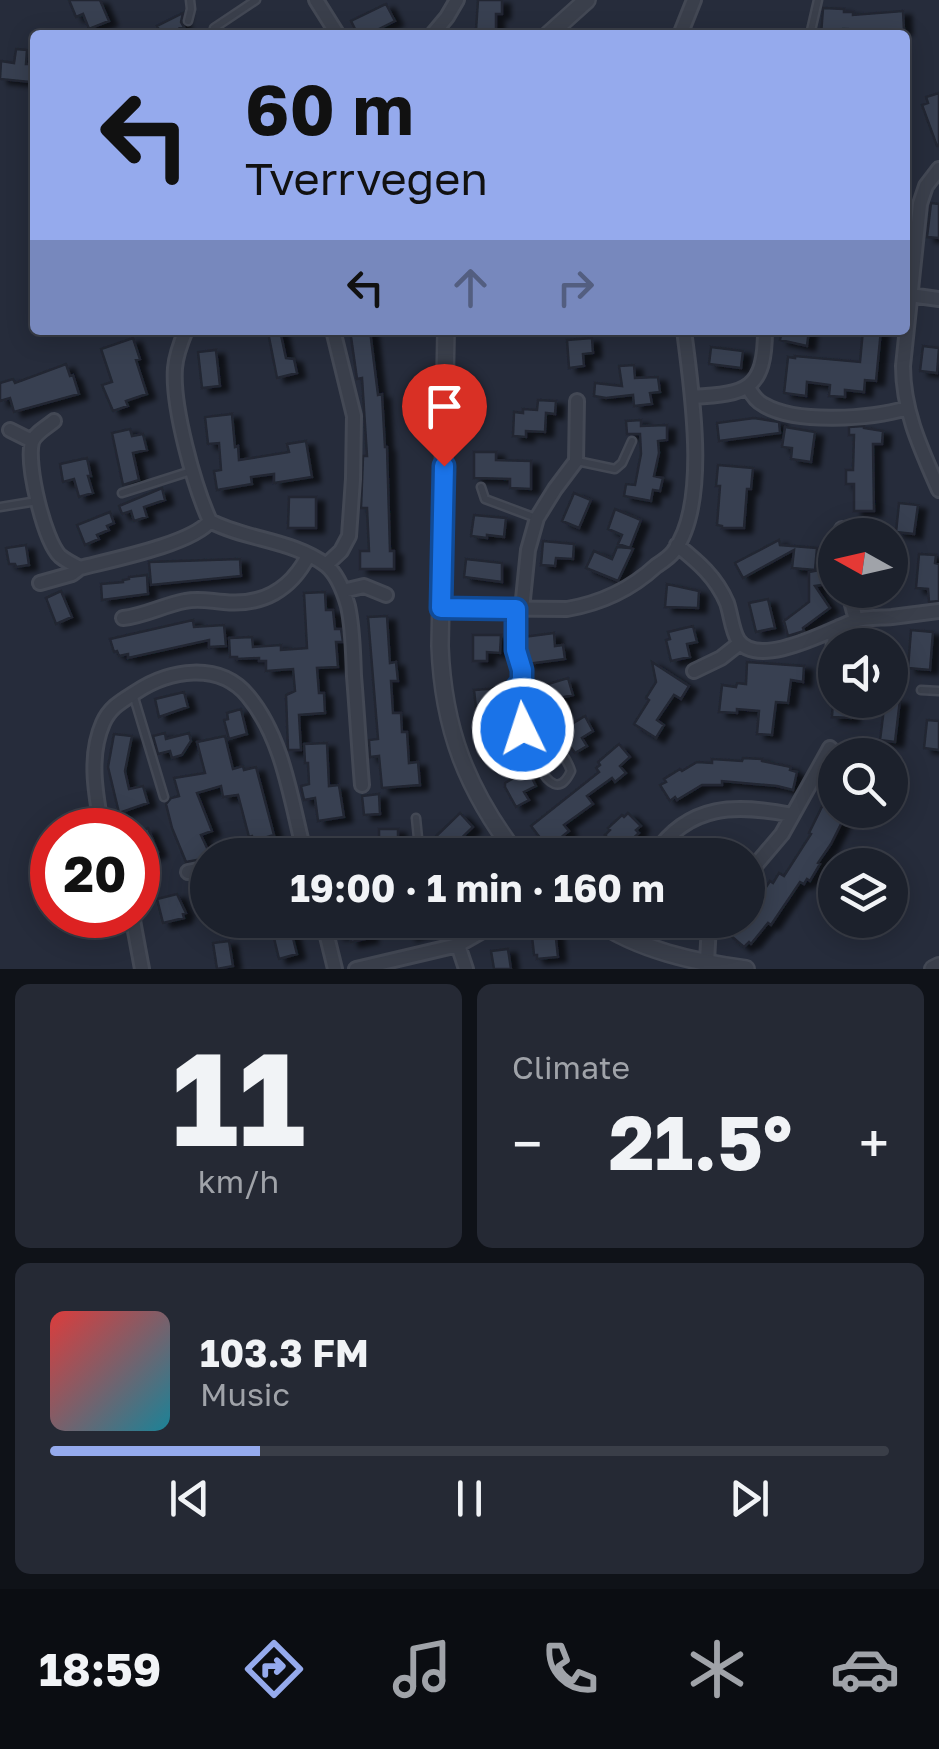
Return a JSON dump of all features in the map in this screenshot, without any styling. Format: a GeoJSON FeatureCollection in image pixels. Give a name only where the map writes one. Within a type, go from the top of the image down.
{"type":"FeatureCollection","features":[{"type":"Feature","properties":{"kind":"street"},"geometry":{"type":"LineString","coordinates":[[316,0],[335,30]]}},
{"type":"Feature","properties":{"kind":"street"},"geometry":{"type":"LineString","coordinates":[[436,30],[457,0]]}},
{"type":"Feature","properties":{"kind":"street"},"geometry":{"type":"LineString","coordinates":[[554,30],[587,0]]}},
{"type":"Feature","properties":{"kind":"street"},"geometry":{"type":"LineString","coordinates":[[682,30],[694,0]]}},
{"type":"Feature","properties":{"kind":"street"},"geometry":{"type":"LineString","coordinates":[[939,168],[926,186],[920,204],[910,295],[939,299]]}},
{"type":"Feature","properties":{"kind":"street"},"geometry":{"type":"LineString","coordinates":[[184,335],[174,376],[179,413],[198,496],[210,521],[227,530],[274,542],[326,565],[343,591],[352,627],[362,785]]}},
{"type":"Feature","properties":{"kind":"street"},"geometry":{"type":"LineString","coordinates":[[326,565],[341,551],[348,536],[353,461],[354,411],[334,335]]}},
{"type":"Feature","properties":{"kind":"street"},"geometry":{"type":"LineString","coordinates":[[446,335],[441,680],[459,757],[484,808],[505,838]]}},
{"type":"Feature","properties":{"kind":"street"},"geometry":{"type":"LineString","coordinates":[[441,608],[567,610],[587,606],[622,593],[674,551],[684,531],[694,483],[696,434],[685,335]]}},
{"type":"Feature","properties":{"kind":"street"},"geometry":{"type":"LineString","coordinates":[[692,397],[726,395],[748,388],[762,365],[765,335]]}},
{"type":"Feature","properties":{"kind":"street"},"geometry":{"type":"LineString","coordinates":[[906,335],[903,388],[907,408],[939,490]]}},
{"type":"Feature","properties":{"kind":"street"},"geometry":{"type":"LineString","coordinates":[[748,388],[766,407],[808,418],[907,408]]}},
{"type":"Feature","properties":{"kind":"street"},"geometry":{"type":"LineString","coordinates":[[519,609],[528,550],[538,518],[576,461],[577,401]]}},
{"type":"Feature","properties":{"kind":"street"},"geometry":{"type":"LineString","coordinates":[[54,421],[32,442],[31,465],[46,533],[58,554],[80,568]]}},
{"type":"Feature","properties":{"kind":"street"},"geometry":{"type":"LineString","coordinates":[[10,430],[32,442]]}},
{"type":"Feature","properties":{"kind":"street"},"geometry":{"type":"LineString","coordinates":[[40,583],[178,540],[204,529],[210,521]]}},
{"type":"Feature","properties":{"kind":"street"},"geometry":{"type":"LineString","coordinates":[[677,545],[714,580],[728,606],[740,643],[746,648],[765,652],[818,636]]}},
{"type":"Feature","properties":{"kind":"street"},"geometry":{"type":"LineString","coordinates":[[123,618],[202,598],[242,603],[266,597],[286,586],[300,572],[308,556]]}},
{"type":"Feature","properties":{"kind":"street"},"geometry":{"type":"LineString","coordinates":[[343,591],[364,586],[386,595]]}},
{"type":"Feature","properties":{"kind":"street"},"geometry":{"type":"LineString","coordinates":[[853,608],[856,620]]}},
{"type":"Feature","properties":{"kind":"street"},"geometry":{"type":"LineString","coordinates":[[839,628],[856,620],[939,611]]}},
{"type":"Feature","properties":{"kind":"street"},"geometry":{"type":"LineString","coordinates":[[694,671],[740,643]]}},
{"type":"Feature","properties":{"kind":"street"},"geometry":{"type":"LineString","coordinates":[[98,808],[95,789],[98,736],[117,703],[146,685],[174,675],[209,673],[232,682],[248,696],[274,736],[300,838]]}},
{"type":"Feature","properties":{"kind":"street"},"geometry":{"type":"LineString","coordinates":[[765,854],[782,834],[818,769]]}},
{"type":"Feature","properties":{"kind":"street"},"geometry":{"type":"LineString","coordinates":[[670,838],[712,810],[743,808],[792,816]]}},
{"type":"Feature","properties":{"kind":"street"},"geometry":{"type":"LineString","coordinates":[[136,938],[142,969]]}},
{"type":"Feature","properties":{"kind":"street"},"geometry":{"type":"LineString","coordinates":[[327,938],[335,969]]}},
{"type":"Feature","properties":{"kind":"street"},"geometry":{"type":"LineString","coordinates":[[463,938],[466,969]]}},
{"type":"Feature","properties":{"kind":"street"},"geometry":{"type":"LineString","coordinates":[[356,969],[470,938]]}},
{"type":"Feature","properties":{"kind":"street"},"geometry":{"type":"LineString","coordinates":[[626,938],[716,966],[746,969]]}},
{"type":"Feature","properties":{"kind":"street"},"geometry":{"type":"LineString","coordinates":[[710,938],[716,966]]}},
{"type":"Feature","properties":{"kind":"lane"},"geometry":{"type":"LineString","coordinates":[[188,21],[190,0]]}},
{"type":"Feature","properties":{"kind":"lane"},"geometry":{"type":"LineString","coordinates":[[214,28],[256,0]]}},
{"type":"Feature","properties":{"kind":"lane"},"geometry":{"type":"LineString","coordinates":[[811,30],[818,0]]}},
{"type":"Feature","properties":{"kind":"lane"},"geometry":{"type":"LineString","coordinates":[[576,461],[614,469],[622,463],[632,440]]}},
{"type":"Feature","properties":{"kind":"lane"},"geometry":{"type":"LineString","coordinates":[[122,492],[192,471]]}},
{"type":"Feature","properties":{"kind":"lane"},"geometry":{"type":"LineString","coordinates":[[481,487],[486,499],[538,518]]}},
{"type":"Feature","properties":{"kind":"lane"},"geometry":{"type":"LineString","coordinates":[[0,507],[38,500]]}},
{"type":"Feature","properties":{"kind":"lane"},"geometry":{"type":"LineString","coordinates":[[519,609],[516,650],[522,681],[512,694],[529,746],[545,778],[558,784],[571,771],[535,713]]}},
{"type":"Feature","properties":{"kind":"lane"},"geometry":{"type":"LineString","coordinates":[[921,690],[939,691]]}},
{"type":"Feature","properties":{"kind":"lane"},"geometry":{"type":"LineString","coordinates":[[133,693],[164,796]]}},
{"type":"Feature","properties":{"kind":"lane"},"geometry":{"type":"LineString","coordinates":[[416,818],[419,838]]}},
{"type":"Feature","properties":{"kind":"building"},"geometry":{"type":"Polygon","coordinates":[[[69,0],[100,0],[109,21],[89,29],[83,14],[76,17],[69,0]]]}},
{"type":"Feature","properties":{"kind":"building"},"geometry":{"type":"Polygon","coordinates":[[[478,0],[502,0],[502,14],[496,14],[496,30],[476,30],[478,0]]]}},
{"type":"Feature","properties":{"kind":"building"},"geometry":{"type":"Polygon","coordinates":[[[386,4],[395,21],[377,30],[356,30],[351,21],[386,4]]]}},
{"type":"Feature","properties":{"kind":"building"},"geometry":{"type":"Polygon","coordinates":[[[823,8],[844,9],[853,15],[903,11],[904,30],[821,30],[823,8]]]}},
{"type":"Feature","properties":{"kind":"building"},"geometry":{"type":"Polygon","coordinates":[[[183,13],[181,30],[159,30],[157,26],[183,13]]]}},
{"type":"Feature","properties":{"kind":"building"},"geometry":{"type":"Polygon","coordinates":[[[16,49],[27,50],[30,82],[0,79],[1,61],[14,63],[16,49]]]}},
{"type":"Feature","properties":{"kind":"building"},"geometry":{"type":"Polygon","coordinates":[[[939,93],[937,146],[922,105],[928,103],[926,97],[939,93]]]}},
{"type":"Feature","properties":{"kind":"building"},"geometry":{"type":"Polygon","coordinates":[[[931,203],[939,204],[939,238],[927,237],[931,203]]]}},
{"type":"Feature","properties":{"kind":"building"},"geometry":{"type":"Polygon","coordinates":[[[269,335],[281,335],[286,358],[294,359],[297,373],[277,378],[269,335]]]}},
{"type":"Feature","properties":{"kind":"building"},"geometry":{"type":"Polygon","coordinates":[[[351,335],[371,335],[378,395],[382,394],[394,569],[360,569],[360,551],[369,551],[367,508],[361,508],[363,456],[367,456],[362,378],[357,379],[351,335]]]}},
{"type":"Feature","properties":{"kind":"building"},"geometry":{"type":"Polygon","coordinates":[[[781,335],[808,335],[807,346],[780,340],[781,335]]]}},
{"type":"Feature","properties":{"kind":"building"},"geometry":{"type":"Polygon","coordinates":[[[863,335],[881,335],[876,381],[865,380],[864,392],[845,390],[845,397],[829,396],[830,385],[807,382],[806,396],[784,393],[788,357],[860,362],[863,335]]]}},
{"type":"Feature","properties":{"kind":"building"},"geometry":{"type":"Polygon","coordinates":[[[133,338],[147,394],[126,401],[128,406],[113,411],[102,385],[112,382],[101,349],[133,338]]]}},
{"type":"Feature","properties":{"kind":"building"},"geometry":{"type":"Polygon","coordinates":[[[592,338],[593,353],[583,354],[584,366],[569,368],[567,340],[592,338]]]}},
{"type":"Feature","properties":{"kind":"building"},"geometry":{"type":"Polygon","coordinates":[[[923,346],[939,348],[937,373],[920,371],[923,346]]]}},
{"type":"Feature","properties":{"kind":"building"},"geometry":{"type":"Polygon","coordinates":[[[711,347],[743,351],[741,368],[709,364],[711,347]]]}},
{"type":"Feature","properties":{"kind":"building"},"geometry":{"type":"Polygon","coordinates":[[[216,350],[220,386],[202,388],[198,352],[216,350]]]}},
{"type":"Feature","properties":{"kind":"building"},"geometry":{"type":"Polygon","coordinates":[[[66,364],[79,394],[14,412],[10,398],[0,401],[0,383],[13,379],[15,383],[66,364]]]}},
{"type":"Feature","properties":{"kind":"building"},"geometry":{"type":"Polygon","coordinates":[[[634,365],[635,378],[658,377],[660,392],[650,393],[652,404],[634,406],[633,395],[594,396],[595,383],[622,386],[619,366],[634,365]]]}},
{"type":"Feature","properties":{"kind":"building"},"geometry":{"type":"Polygon","coordinates":[[[538,400],[556,401],[555,414],[546,413],[545,432],[526,431],[526,437],[513,436],[514,412],[537,410],[538,400]]]}},
{"type":"Feature","properties":{"kind":"building"},"geometry":{"type":"Polygon","coordinates":[[[232,414],[239,460],[289,452],[287,444],[306,441],[312,477],[274,483],[274,474],[251,477],[252,484],[217,490],[214,471],[221,470],[219,443],[208,444],[205,417],[232,414]]]}},
{"type":"Feature","properties":{"kind":"building"},"geometry":{"type":"Polygon","coordinates":[[[754,418],[779,422],[780,433],[719,441],[717,423],[754,418]]]}},
{"type":"Feature","properties":{"kind":"building"},"geometry":{"type":"Polygon","coordinates":[[[641,420],[641,426],[667,425],[667,440],[658,441],[654,476],[663,478],[660,491],[653,490],[651,501],[624,496],[626,484],[635,485],[641,454],[640,434],[627,434],[626,421],[641,420]]]}},
{"type":"Feature","properties":{"kind":"building"},"geometry":{"type":"Polygon","coordinates":[[[785,427],[815,432],[811,462],[791,459],[792,448],[782,447],[785,427]]]}},
{"type":"Feature","properties":{"kind":"building"},"geometry":{"type":"Polygon","coordinates":[[[849,427],[883,431],[882,444],[873,444],[874,511],[854,511],[854,484],[846,484],[846,470],[853,470],[854,435],[849,435],[849,427]]]}},
{"type":"Feature","properties":{"kind":"building"},"geometry":{"type":"Polygon","coordinates":[[[130,429],[132,436],[143,434],[147,450],[133,453],[139,480],[123,485],[112,433],[130,429]]]}},
{"type":"Feature","properties":{"kind":"building"},"geometry":{"type":"Polygon","coordinates":[[[474,452],[496,452],[496,460],[531,461],[531,489],[510,488],[510,479],[474,478],[474,452]]]}},
{"type":"Feature","properties":{"kind":"building"},"geometry":{"type":"Polygon","coordinates":[[[87,458],[93,493],[79,497],[74,479],[63,482],[60,464],[87,458]]]}},
{"type":"Feature","properties":{"kind":"building"},"geometry":{"type":"Polygon","coordinates":[[[718,465],[753,468],[744,528],[717,525],[718,465]]]}},
{"type":"Feature","properties":{"kind":"building"},"geometry":{"type":"Polygon","coordinates":[[[162,488],[165,500],[144,507],[147,517],[134,521],[131,511],[122,514],[119,506],[162,488]]]}},
{"type":"Feature","properties":{"kind":"building"},"geometry":{"type":"Polygon","coordinates":[[[574,493],[591,500],[579,528],[562,521],[574,493]]]}},
{"type":"Feature","properties":{"kind":"building"},"geometry":{"type":"Polygon","coordinates":[[[289,497],[316,497],[316,528],[288,528],[289,497]]]}},
{"type":"Feature","properties":{"kind":"building"},"geometry":{"type":"Polygon","coordinates":[[[899,503],[918,505],[914,534],[908,533],[908,518],[897,518],[899,503]]]}},
{"type":"Feature","properties":{"kind":"building"},"geometry":{"type":"Polygon","coordinates":[[[615,509],[641,520],[630,548],[618,544],[622,535],[608,529],[615,509]]]}},
{"type":"Feature","properties":{"kind":"building"},"geometry":{"type":"Polygon","coordinates":[[[110,512],[114,523],[107,526],[109,530],[85,545],[77,525],[110,512]]]}},
{"type":"Feature","properties":{"kind":"building"},"geometry":{"type":"Polygon","coordinates":[[[474,515],[506,518],[504,537],[471,536],[474,515]]]}},
{"type":"Feature","properties":{"kind":"building"},"geometry":{"type":"Polygon","coordinates":[[[779,540],[780,545],[817,548],[815,570],[792,568],[794,550],[743,578],[735,563],[779,540]]]}},
{"type":"Feature","properties":{"kind":"building"},"geometry":{"type":"Polygon","coordinates":[[[543,541],[574,544],[573,559],[556,558],[555,566],[541,565],[543,541]]]}},
{"type":"Feature","properties":{"kind":"building"},"geometry":{"type":"Polygon","coordinates":[[[26,545],[29,565],[9,564],[6,548],[26,545]]]}},
{"type":"Feature","properties":{"kind":"building"},"geometry":{"type":"Polygon","coordinates":[[[617,547],[633,549],[618,581],[586,568],[594,551],[612,559],[617,547]]]}},
{"type":"Feature","properties":{"kind":"building"},"geometry":{"type":"Polygon","coordinates":[[[919,554],[936,555],[939,601],[929,602],[928,589],[916,588],[919,554]]]}},
{"type":"Feature","properties":{"kind":"building"},"geometry":{"type":"Polygon","coordinates":[[[240,559],[241,576],[151,585],[149,562],[240,559]]]}},
{"type":"Feature","properties":{"kind":"building"},"geometry":{"type":"Polygon","coordinates":[[[466,559],[502,563],[502,582],[464,577],[466,559]]]}},
{"type":"Feature","properties":{"kind":"building"},"geometry":{"type":"Polygon","coordinates":[[[818,570],[818,608],[830,608],[804,631],[788,636],[784,621],[809,602],[809,572],[818,570]]]}},
{"type":"Feature","properties":{"kind":"building"},"geometry":{"type":"Polygon","coordinates":[[[147,575],[148,594],[102,600],[101,584],[147,575]]]}},
{"type":"Feature","properties":{"kind":"building"},"geometry":{"type":"Polygon","coordinates":[[[667,584],[699,591],[698,608],[665,607],[667,584]]]}},
{"type":"Feature","properties":{"kind":"building"},"geometry":{"type":"Polygon","coordinates":[[[61,591],[72,617],[56,624],[46,598],[61,591]]]}},
{"type":"Feature","properties":{"kind":"building"},"geometry":{"type":"Polygon","coordinates":[[[325,592],[326,610],[333,610],[335,629],[341,629],[343,642],[336,642],[338,667],[317,668],[325,713],[299,715],[301,750],[288,750],[286,695],[295,691],[293,669],[266,671],[266,661],[259,658],[230,657],[229,638],[252,637],[253,647],[307,648],[304,593],[325,592]]]}},
{"type":"Feature","properties":{"kind":"building"},"geometry":{"type":"Polygon","coordinates":[[[768,599],[775,628],[756,632],[749,603],[768,599]]]}},
{"type":"Feature","properties":{"kind":"building"},"geometry":{"type":"Polygon","coordinates":[[[387,616],[390,663],[396,662],[398,681],[391,681],[393,713],[401,713],[409,763],[418,762],[420,785],[382,788],[379,756],[370,757],[369,740],[378,739],[368,617],[387,616]]]}},
{"type":"Feature","properties":{"kind":"building"},"geometry":{"type":"Polygon","coordinates":[[[193,620],[194,627],[224,625],[226,646],[209,647],[209,640],[128,658],[128,654],[119,656],[114,652],[110,639],[193,620]]]}},
{"type":"Feature","properties":{"kind":"building"},"geometry":{"type":"Polygon","coordinates":[[[693,626],[697,642],[687,644],[690,657],[671,661],[668,632],[693,626]]]}},
{"type":"Feature","properties":{"kind":"building"},"geometry":{"type":"Polygon","coordinates":[[[911,630],[933,632],[930,670],[908,668],[911,630]]]}},
{"type":"Feature","properties":{"kind":"building"},"geometry":{"type":"Polygon","coordinates":[[[554,633],[555,646],[563,645],[565,659],[527,664],[523,637],[554,633]]]}},
{"type":"Feature","properties":{"kind":"building"},"geometry":{"type":"Polygon","coordinates":[[[473,635],[501,635],[500,653],[487,652],[487,661],[473,661],[473,635]]]}},
{"type":"Feature","properties":{"kind":"building"},"geometry":{"type":"Polygon","coordinates":[[[652,662],[689,686],[681,699],[674,695],[657,720],[664,725],[656,738],[634,724],[656,682],[652,662]]]}},
{"type":"Feature","properties":{"kind":"building"},"geometry":{"type":"Polygon","coordinates":[[[747,662],[804,666],[803,682],[791,680],[788,703],[776,702],[772,735],[757,734],[759,711],[719,712],[722,685],[746,684],[747,662]]]}},
{"type":"Feature","properties":{"kind":"building"},"geometry":{"type":"Polygon","coordinates":[[[568,678],[573,695],[560,698],[563,708],[549,710],[541,686],[568,678]]]}},
{"type":"Feature","properties":{"kind":"building"},"geometry":{"type":"Polygon","coordinates":[[[502,688],[504,705],[491,706],[491,716],[477,717],[474,690],[502,688]]]}},
{"type":"Feature","properties":{"kind":"building"},"geometry":{"type":"Polygon","coordinates":[[[184,692],[188,707],[159,717],[155,699],[184,692]]]}},
{"type":"Feature","properties":{"kind":"building"},"geometry":{"type":"Polygon","coordinates":[[[241,709],[247,734],[229,739],[224,720],[228,719],[227,713],[241,709]]]}},
{"type":"Feature","properties":{"kind":"building"},"geometry":{"type":"Polygon","coordinates":[[[585,716],[593,731],[582,738],[587,746],[575,753],[562,730],[585,716]]]}},
{"type":"Feature","properties":{"kind":"building"},"geometry":{"type":"Polygon","coordinates":[[[883,718],[898,718],[895,738],[880,738],[883,718]]]}},
{"type":"Feature","properties":{"kind":"building"},"geometry":{"type":"Polygon","coordinates":[[[927,720],[939,721],[939,750],[924,748],[927,720]]]}},
{"type":"Feature","properties":{"kind":"building"},"geometry":{"type":"Polygon","coordinates":[[[511,730],[516,746],[504,750],[506,760],[493,764],[484,739],[511,730]]]}},
{"type":"Feature","properties":{"kind":"building"},"geometry":{"type":"Polygon","coordinates":[[[165,733],[166,739],[189,733],[191,741],[182,755],[172,758],[170,751],[158,754],[153,736],[165,733]]]}},
{"type":"Feature","properties":{"kind":"building"},"geometry":{"type":"Polygon","coordinates":[[[114,734],[132,736],[125,771],[129,789],[143,786],[148,803],[118,808],[108,767],[114,734]]]}},
{"type":"Feature","properties":{"kind":"building"},"geometry":{"type":"Polygon","coordinates":[[[225,736],[233,769],[256,767],[274,835],[249,837],[238,795],[223,797],[221,786],[197,793],[212,831],[201,835],[202,838],[190,838],[190,861],[186,862],[166,804],[179,796],[174,778],[205,773],[197,742],[225,736]]]}},
{"type":"Feature","properties":{"kind":"building"},"geometry":{"type":"Polygon","coordinates":[[[327,743],[329,786],[339,785],[344,817],[318,821],[315,798],[304,800],[301,786],[309,784],[304,744],[327,743]]]}},
{"type":"Feature","properties":{"kind":"building"},"geometry":{"type":"Polygon","coordinates":[[[619,744],[630,757],[620,766],[626,773],[587,796],[593,804],[564,825],[569,831],[560,838],[540,838],[531,826],[599,772],[598,762],[619,744]]]}},
{"type":"Feature","properties":{"kind":"building"},"geometry":{"type":"Polygon","coordinates":[[[743,758],[791,767],[797,772],[793,790],[722,781],[722,785],[702,785],[670,801],[660,785],[680,769],[697,762],[743,758]]]}},
{"type":"Feature","properties":{"kind":"building"},"geometry":{"type":"Polygon","coordinates":[[[528,770],[536,786],[524,792],[529,800],[516,807],[505,783],[528,770]]]}},
{"type":"Feature","properties":{"kind":"building"},"geometry":{"type":"Polygon","coordinates":[[[379,794],[380,814],[364,815],[362,796],[379,794]]]}},
{"type":"Feature","properties":{"kind":"building"},"geometry":{"type":"Polygon","coordinates":[[[460,813],[473,827],[462,838],[434,838],[460,813]]]}},
{"type":"Feature","properties":{"kind":"building"},"geometry":{"type":"Polygon","coordinates":[[[628,813],[641,826],[636,830],[639,833],[634,838],[608,838],[608,828],[628,813]]]}},
{"type":"Feature","properties":{"kind":"building"},"geometry":{"type":"Polygon","coordinates":[[[818,815],[818,828],[839,828],[828,848],[818,848],[818,867],[810,881],[800,882],[771,925],[765,927],[765,888],[779,873],[784,876],[818,815]]]}},
{"type":"Feature","properties":{"kind":"building"},"geometry":{"type":"Polygon","coordinates":[[[379,829],[398,829],[398,838],[379,838],[379,829]]]}},
{"type":"Feature","properties":{"kind":"building"},"geometry":{"type":"Polygon","coordinates":[[[177,894],[186,913],[184,918],[163,923],[160,898],[177,894]]]}},
{"type":"Feature","properties":{"kind":"building"},"geometry":{"type":"Polygon","coordinates":[[[274,938],[293,938],[297,954],[279,959],[274,938]]]}},
{"type":"Feature","properties":{"kind":"building"},"geometry":{"type":"Polygon","coordinates":[[[532,938],[556,938],[558,957],[537,959],[532,938]]]}},
{"type":"Feature","properties":{"kind":"building"},"geometry":{"type":"Polygon","coordinates":[[[734,938],[756,938],[751,944],[744,947],[734,938]]]}},
{"type":"Feature","properties":{"kind":"building"},"geometry":{"type":"Polygon","coordinates":[[[229,941],[233,966],[217,969],[213,943],[229,941]]]}},
{"type":"Feature","properties":{"kind":"building"},"geometry":{"type":"Polygon","coordinates":[[[508,949],[511,969],[494,969],[491,951],[508,949]]]}},
{"type":"Feature","properties":{"kind":"route"},"geometry":{"type":"LineString","coordinates":[[444,466],[441,608],[516,609],[516,650],[522,681],[512,694],[523,729]]}}]}
